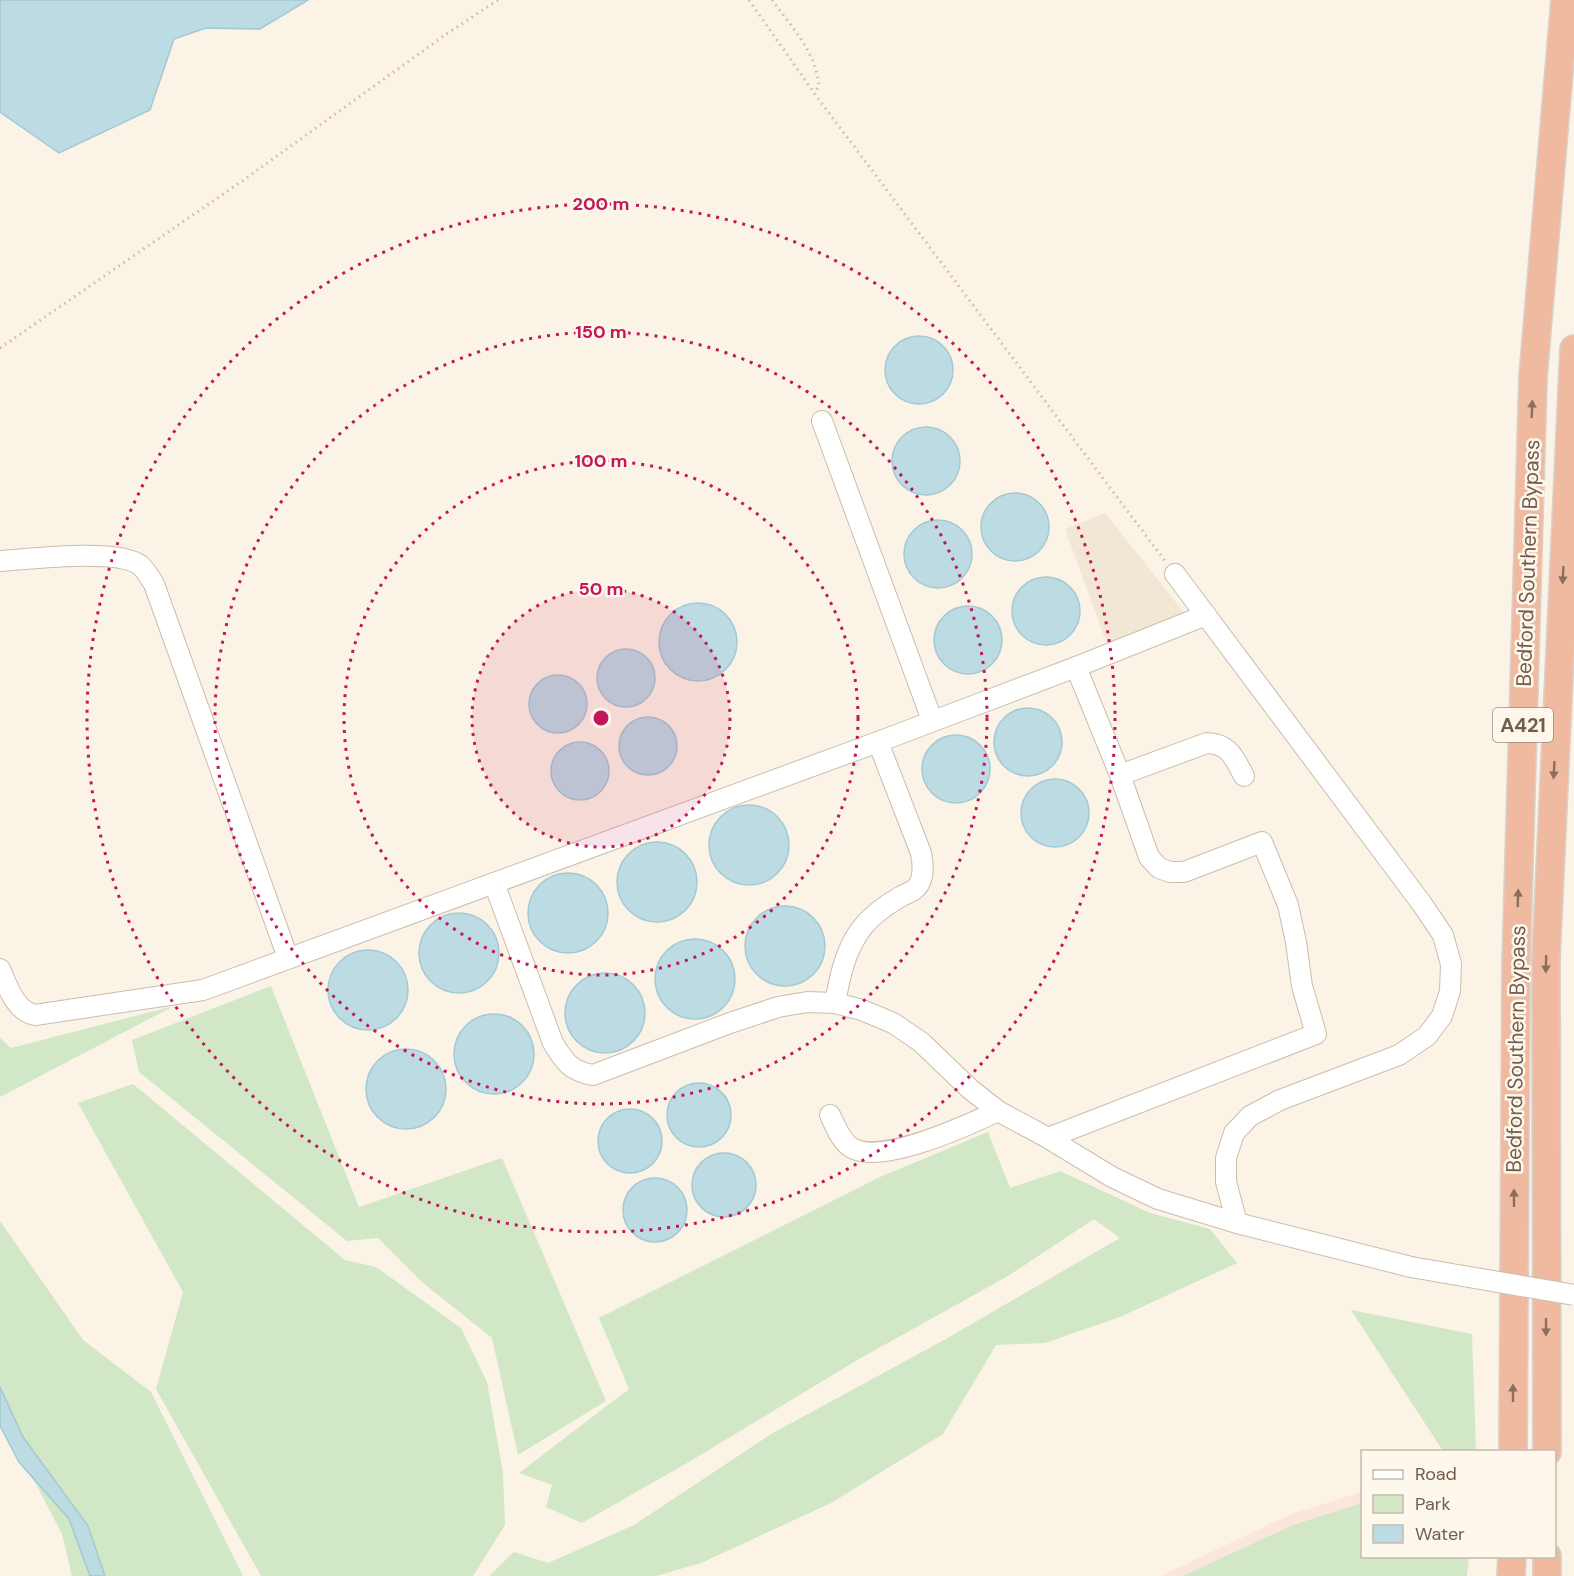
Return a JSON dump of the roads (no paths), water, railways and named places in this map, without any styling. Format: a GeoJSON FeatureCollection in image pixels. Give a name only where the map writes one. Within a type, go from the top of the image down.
{"type":"FeatureCollection","features":[{"type":"Feature","properties":{"kind":"highway","name":"Bedford Southern Bypass"},"geometry":{"type":"LineString","coordinates":[[1513,1450],[1516,965],[1533,376],[1565,0]]}},
{"type":"Feature","properties":{"kind":"highway","name":"Bedford Southern Bypass"},"geometry":{"type":"LineString","coordinates":[[1547,1450],[1546,958],[1574,349]]}},
{"type":"Feature","properties":{"kind":"highway"},"geometry":{"type":"LineString","coordinates":[[1511,1576],[1512,1558]]}},
{"type":"Feature","properties":{"kind":"highway"},"geometry":{"type":"LineString","coordinates":[[1547,1558],[1547,1576]]}},
{"type":"Feature","properties":{"kind":"street"},"geometry":{"type":"LineString","coordinates":[[822,421],[932,720]]}},
{"type":"Feature","properties":{"kind":"street"},"geometry":{"type":"LineString","coordinates":[[0,561],[99,556],[123,558],[140,565],[154,584],[288,958]]}},
{"type":"Feature","properties":{"kind":"street"},"geometry":{"type":"LineString","coordinates":[[1175,574],[1422,904],[1443,935],[1451,964],[1450,991],[1445,1008],[1442,1016],[1427,1036],[1399,1055],[1280,1100],[1250,1116],[1234,1133],[1226,1158],[1226,1182],[1237,1222]]}},
{"type":"Feature","properties":{"kind":"street"},"geometry":{"type":"LineString","coordinates":[[0,969],[17,1004],[27,1014],[35,1016],[203,990],[878,742],[1206,615]]}},
{"type":"Feature","properties":{"kind":"street"},"geometry":{"type":"LineString","coordinates":[[1048,1138],[1316,1034],[1302,986],[1288,905],[1262,842],[1184,872],[1170,872],[1159,868],[1149,857],[1120,775],[1076,667]]}},
{"type":"Feature","properties":{"kind":"street"},"geometry":{"type":"LineString","coordinates":[[835,1003],[842,969],[850,947],[862,928],[879,911],[916,889],[921,880],[923,867],[921,853],[878,742]]}},
{"type":"Feature","properties":{"kind":"street"},"geometry":{"type":"LineString","coordinates":[[1120,775],[1207,743],[1218,744],[1229,751],[1244,776]]}},
{"type":"Feature","properties":{"kind":"street"},"geometry":{"type":"LineString","coordinates":[[494,883],[553,1043],[566,1063],[579,1073],[592,1075],[778,1007],[807,1002],[835,1003],[862,1010],[893,1023],[921,1042],[969,1089],[998,1111],[1112,1177],[1158,1199],[1411,1267],[1574,1295]]}},
{"type":"Feature","properties":{"kind":"street"},"geometry":{"type":"LineString","coordinates":[[830,1115],[840,1136],[848,1146],[872,1153],[895,1150],[926,1140],[998,1111]]}},
{"type":"Feature","properties":{"kind":"water"},"geometry":{"type":"Polygon","coordinates":[[[0,0],[308,0],[260,29],[206,28],[174,39],[150,110],[59,153],[0,112],[0,0]]]}},
{"type":"Feature","properties":{"kind":"water"},"geometry":{"type":"Polygon","coordinates":[[[919,336],[932,339],[943,346],[950,357],[953,370],[950,383],[943,394],[932,401],[919,404],[906,401],[895,394],[888,383],[885,370],[888,357],[895,346],[906,339],[919,336]]]}},
{"type":"Feature","properties":{"kind":"water"},"geometry":{"type":"Polygon","coordinates":[[[926,427],[939,430],[950,437],[957,448],[960,461],[957,474],[950,485],[939,492],[926,495],[913,492],[902,485],[895,474],[892,461],[895,448],[902,437],[913,430],[926,427]]]}},
{"type":"Feature","properties":{"kind":"water"},"geometry":{"type":"Polygon","coordinates":[[[1015,493],[1028,496],[1039,503],[1046,514],[1049,527],[1046,540],[1039,551],[1028,558],[1015,561],[1002,558],[991,551],[984,540],[981,527],[984,514],[991,503],[1002,496],[1015,493]]]}},
{"type":"Feature","properties":{"kind":"water"},"geometry":{"type":"Polygon","coordinates":[[[938,520],[951,523],[962,530],[969,541],[972,554],[969,567],[962,578],[951,585],[938,588],[925,585],[914,578],[907,567],[904,554],[907,541],[914,530],[925,523],[938,520]]]}},
{"type":"Feature","properties":{"kind":"water"},"geometry":{"type":"Polygon","coordinates":[[[1046,577],[1059,580],[1070,587],[1077,598],[1080,611],[1077,624],[1070,635],[1059,642],[1046,645],[1033,642],[1022,635],[1015,624],[1012,611],[1015,598],[1022,587],[1033,580],[1046,577]]]}},
{"type":"Feature","properties":{"kind":"water"},"geometry":{"type":"Polygon","coordinates":[[[698,603],[713,606],[726,614],[734,627],[737,642],[734,657],[726,670],[713,678],[698,681],[683,678],[670,670],[662,657],[659,642],[662,627],[670,614],[683,606],[698,603]]]}},
{"type":"Feature","properties":{"kind":"water"},"geometry":{"type":"Polygon","coordinates":[[[968,606],[981,609],[992,616],[999,627],[1002,640],[999,653],[992,664],[981,671],[968,674],[955,671],[944,664],[937,653],[934,640],[937,627],[944,616],[955,609],[968,606]]]}},
{"type":"Feature","properties":{"kind":"water"},"geometry":{"type":"Polygon","coordinates":[[[620,649],[632,649],[647,657],[655,672],[655,684],[647,699],[632,707],[620,707],[605,699],[597,684],[597,672],[605,657],[620,649]]]}},
{"type":"Feature","properties":{"kind":"water"},"geometry":{"type":"Polygon","coordinates":[[[552,675],[564,675],[579,683],[587,698],[587,710],[579,725],[564,733],[552,733],[537,725],[529,710],[529,698],[537,683],[552,675]]]}},
{"type":"Feature","properties":{"kind":"water"},"geometry":{"type":"Polygon","coordinates":[[[1028,708],[1041,711],[1052,718],[1059,729],[1062,742],[1059,755],[1052,766],[1041,773],[1028,776],[1015,773],[1004,766],[997,755],[994,742],[997,729],[1004,718],[1015,711],[1028,708]]]}},
{"type":"Feature","properties":{"kind":"water"},"geometry":{"type":"Polygon","coordinates":[[[642,717],[654,717],[669,725],[677,740],[677,752],[669,767],[654,775],[642,775],[627,767],[619,752],[619,740],[627,725],[642,717]]]}},
{"type":"Feature","properties":{"kind":"water"},"geometry":{"type":"Polygon","coordinates":[[[956,735],[969,738],[980,745],[987,756],[990,769],[987,782],[980,793],[969,800],[956,803],[943,800],[932,793],[925,782],[922,769],[925,756],[932,745],[943,738],[956,735]]]}},
{"type":"Feature","properties":{"kind":"water"},"geometry":{"type":"Polygon","coordinates":[[[574,742],[586,742],[601,750],[609,765],[609,777],[601,792],[586,800],[574,800],[559,792],[551,777],[551,765],[559,750],[574,742]]]}},
{"type":"Feature","properties":{"kind":"water"},"geometry":{"type":"Polygon","coordinates":[[[1055,779],[1068,782],[1079,789],[1086,800],[1089,813],[1086,826],[1079,837],[1068,844],[1055,847],[1042,844],[1031,837],[1024,826],[1021,813],[1024,800],[1031,789],[1042,782],[1055,779]]]}},
{"type":"Feature","properties":{"kind":"water"},"geometry":{"type":"Polygon","coordinates":[[[749,805],[764,808],[777,817],[786,830],[789,845],[786,860],[777,873],[764,882],[749,885],[734,882],[721,873],[712,860],[709,845],[712,830],[721,817],[734,808],[749,805]]]}},
{"type":"Feature","properties":{"kind":"water"},"geometry":{"type":"Polygon","coordinates":[[[657,842],[672,845],[685,854],[694,867],[697,882],[694,897],[685,910],[672,919],[657,922],[642,919],[629,910],[620,897],[617,882],[620,867],[629,854],[642,845],[657,842]]]}},
{"type":"Feature","properties":{"kind":"water"},"geometry":{"type":"Polygon","coordinates":[[[568,873],[583,876],[596,885],[605,898],[608,913],[605,928],[596,941],[583,950],[568,953],[553,950],[540,941],[531,928],[528,913],[531,898],[540,885],[553,876],[568,873]]]}},
{"type":"Feature","properties":{"kind":"water"},"geometry":{"type":"Polygon","coordinates":[[[785,906],[800,909],[813,918],[822,931],[825,946],[822,961],[813,974],[800,983],[785,986],[770,983],[757,974],[748,961],[745,946],[748,931],[757,918],[770,909],[785,906]]]}},
{"type":"Feature","properties":{"kind":"water"},"geometry":{"type":"Polygon","coordinates":[[[459,913],[474,916],[487,925],[496,938],[499,953],[496,968],[487,981],[474,990],[459,993],[444,990],[431,981],[422,968],[419,953],[422,938],[431,925],[444,916],[459,913]]]}},
{"type":"Feature","properties":{"kind":"water"},"geometry":{"type":"Polygon","coordinates":[[[695,939],[710,942],[723,951],[732,964],[735,979],[732,994],[723,1007],[710,1016],[695,1019],[680,1016],[667,1007],[658,994],[655,979],[658,964],[667,951],[680,942],[695,939]]]}},
{"type":"Feature","properties":{"kind":"water"},"geometry":{"type":"Polygon","coordinates":[[[368,950],[383,953],[396,962],[405,975],[408,990],[405,1005],[396,1018],[383,1027],[368,1030],[353,1027],[340,1018],[331,1005],[328,990],[331,975],[340,962],[353,953],[368,950]]]}},
{"type":"Feature","properties":{"kind":"water"},"geometry":{"type":"Polygon","coordinates":[[[605,973],[620,976],[633,985],[642,998],[645,1013],[642,1028],[633,1041],[620,1050],[605,1053],[590,1050],[577,1041],[568,1028],[565,1013],[568,998],[577,985],[590,976],[605,973]]]}},
{"type":"Feature","properties":{"kind":"water"},"geometry":{"type":"Polygon","coordinates":[[[494,1014],[509,1017],[522,1026],[531,1039],[534,1054],[531,1069],[522,1082],[509,1091],[494,1094],[479,1091],[466,1082],[457,1069],[454,1054],[457,1039],[466,1026],[479,1017],[494,1014]]]}},
{"type":"Feature","properties":{"kind":"water"},"geometry":{"type":"Polygon","coordinates":[[[406,1049],[421,1052],[434,1061],[443,1074],[446,1089],[443,1104],[434,1117],[421,1126],[406,1129],[391,1126],[378,1117],[369,1104],[366,1089],[369,1074],[378,1061],[391,1052],[406,1049]]]}},
{"type":"Feature","properties":{"kind":"water"},"geometry":{"type":"Polygon","coordinates":[[[699,1083],[722,1092],[731,1115],[722,1138],[699,1147],[676,1138],[667,1115],[676,1092],[699,1083]]]}},
{"type":"Feature","properties":{"kind":"water"},"geometry":{"type":"Polygon","coordinates":[[[630,1109],[653,1118],[662,1141],[653,1164],[630,1173],[607,1164],[598,1141],[607,1118],[630,1109]]]}},
{"type":"Feature","properties":{"kind":"water"},"geometry":{"type":"Polygon","coordinates":[[[724,1153],[742,1159],[750,1167],[756,1185],[750,1203],[742,1211],[724,1217],[706,1211],[698,1203],[692,1185],[698,1167],[706,1159],[724,1153]]]}},
{"type":"Feature","properties":{"kind":"water"},"geometry":{"type":"Polygon","coordinates":[[[655,1178],[678,1187],[687,1210],[678,1233],[655,1242],[632,1233],[623,1210],[632,1187],[655,1178]]]}},
{"type":"Feature","properties":{"kind":"water"},"geometry":{"type":"Polygon","coordinates":[[[0,1387],[23,1437],[88,1526],[105,1576],[90,1576],[69,1519],[19,1462],[0,1426],[0,1387]]]}}]}
